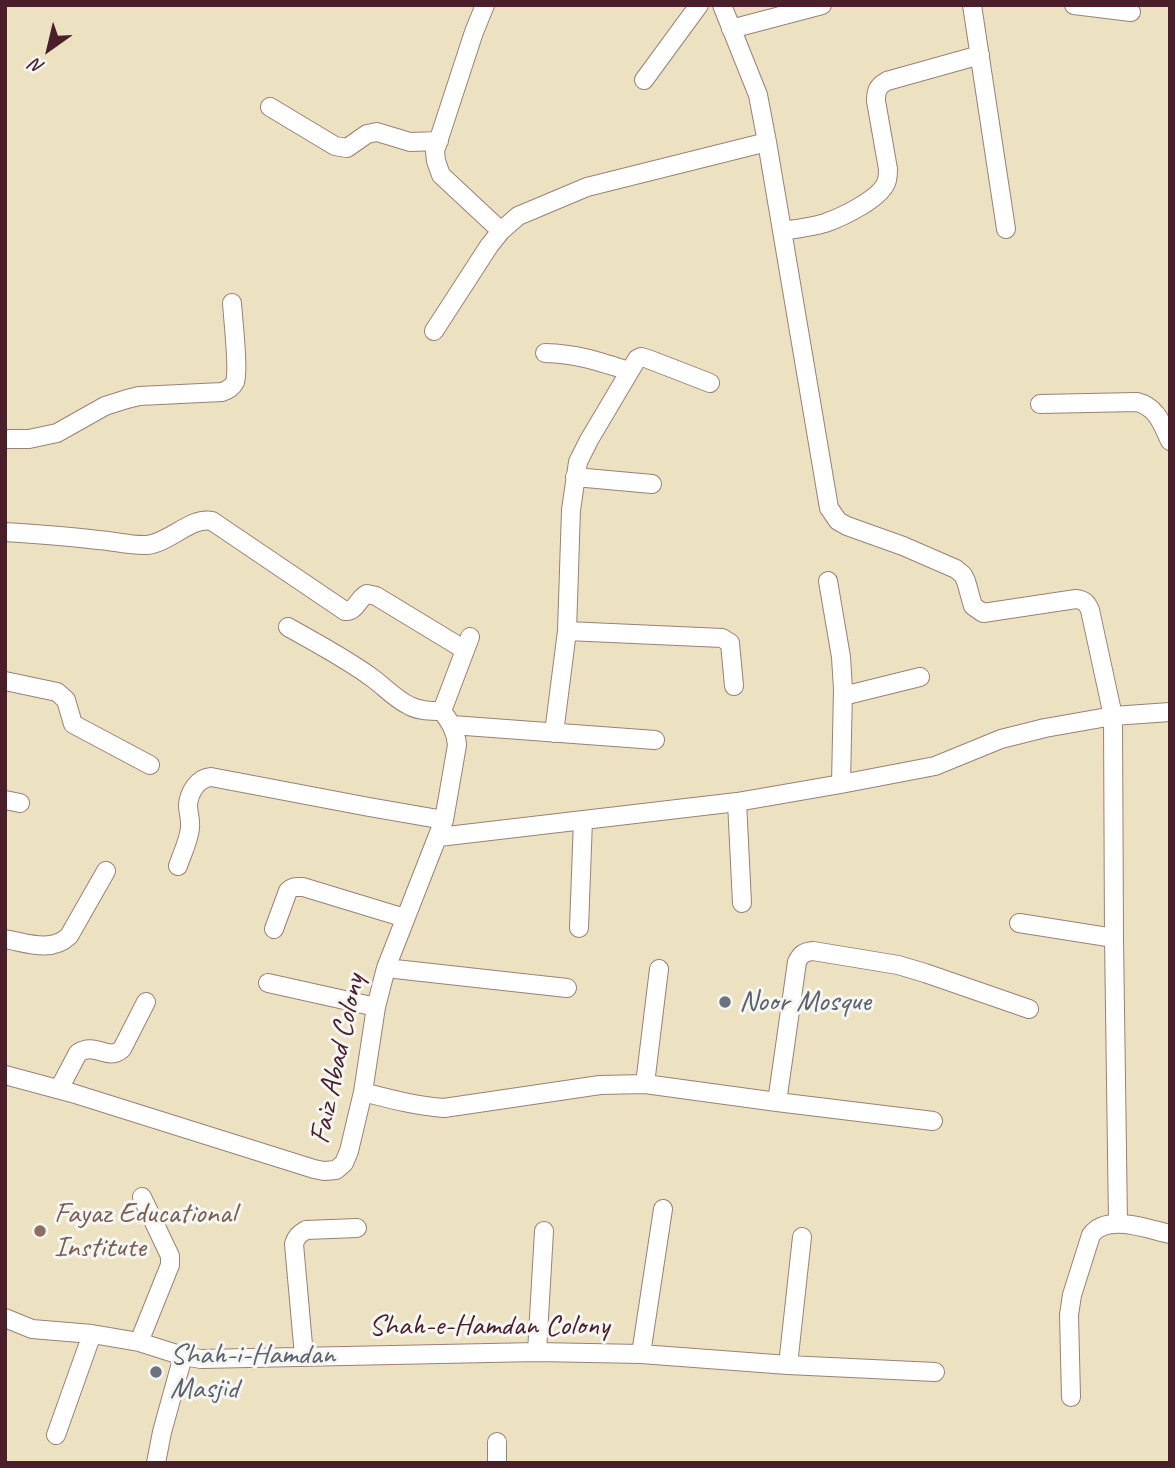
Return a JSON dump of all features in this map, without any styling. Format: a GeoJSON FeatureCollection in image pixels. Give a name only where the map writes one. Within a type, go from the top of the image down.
{"type":"FeatureCollection","features":[{"type":"Feature","properties":{"kind":"street"},"geometry":{"type":"LineString","coordinates":[[485,5],[435,151],[441,175],[501,231]]}},
{"type":"Feature","properties":{"kind":"street"},"geometry":{"type":"LineString","coordinates":[[643,80],[699,5]]}},
{"type":"Feature","properties":{"kind":"street"},"geometry":{"type":"LineString","coordinates":[[722,5],[758,95],[829,508],[833,515],[847,526],[956,569],[967,581],[973,606],[983,613],[1076,598],[1082,599],[1090,611],[1113,716],[1118,1223]]}},
{"type":"Feature","properties":{"kind":"street"},"geometry":{"type":"LineString","coordinates":[[731,29],[822,5]]}},
{"type":"Feature","properties":{"kind":"street"},"geometry":{"type":"LineString","coordinates":[[972,5],[1006,229]]}},
{"type":"Feature","properties":{"kind":"street"},"geometry":{"type":"LineString","coordinates":[[1074,5],[1130,12]]}},
{"type":"Feature","properties":{"kind":"street"},"geometry":{"type":"LineString","coordinates":[[782,231],[838,218],[877,196],[884,188],[888,169],[876,101],[879,86],[887,81],[980,55]]}},
{"type":"Feature","properties":{"kind":"street"},"geometry":{"type":"LineString","coordinates":[[270,107],[335,146],[347,148],[367,134],[377,132],[410,142],[439,141]]}},
{"type":"Feature","properties":{"kind":"street"},"geometry":{"type":"LineString","coordinates":[[434,331],[489,246],[518,216],[587,187],[767,142]]}},
{"type":"Feature","properties":{"kind":"street"},"geometry":{"type":"LineString","coordinates":[[5,439],[29,439],[57,433],[106,406],[127,398],[227,390],[232,387],[236,374],[232,303]]}},
{"type":"Feature","properties":{"kind":"street"},"geometry":{"type":"LineString","coordinates":[[545,353],[583,356],[629,372]]}},
{"type":"Feature","properties":{"kind":"street"},"geometry":{"type":"LineString","coordinates":[[554,733],[567,631],[571,510],[578,462],[637,359],[641,357],[710,383]]}},
{"type":"Feature","properties":{"kind":"street"},"geometry":{"type":"LineString","coordinates":[[1040,404],[1146,404],[1161,421],[1170,442]]}},
{"type":"Feature","properties":{"kind":"street"},"geometry":{"type":"LineString","coordinates":[[575,477],[652,484]]}},
{"type":"Feature","properties":{"kind":"street"},"geometry":{"type":"LineString","coordinates":[[5,532],[54,534],[149,545],[201,520],[212,521],[345,611],[352,610],[362,596],[376,596],[468,644],[447,718]]}},
{"type":"Feature","properties":{"kind":"street"},"geometry":{"type":"LineString","coordinates":[[828,581],[841,657],[841,784]]}},
{"type":"Feature","properties":{"kind":"street"},"geometry":{"type":"LineString","coordinates":[[288,627],[361,670],[413,708],[447,718],[554,733],[655,740]]}},
{"type":"Feature","properties":{"kind":"street"},"geometry":{"type":"LineString","coordinates":[[567,631],[722,638],[730,643],[734,685]]}},
{"type":"Feature","properties":{"kind":"street"},"geometry":{"type":"LineString","coordinates":[[843,696],[920,677]]}},
{"type":"Feature","properties":{"kind":"street"},"geometry":{"type":"LineString","coordinates":[[5,681],[57,692],[66,700],[73,724],[150,765]]}},
{"type":"Feature","properties":{"kind":"street"},"geometry":{"type":"LineString","coordinates":[[178,866],[190,827],[189,798],[195,785],[205,777],[369,807],[442,828],[583,820],[737,802],[841,784],[935,766],[1021,733],[1113,716],[1170,712]]}},
{"type":"Feature","properties":{"kind":"street","name":"Faiz Abad Colony"},"geometry":{"type":"LineString","coordinates":[[5,1075],[59,1089],[324,1171],[336,1170],[344,1163],[349,1151],[386,968],[442,828],[457,744],[456,735],[447,718]]}},
{"type":"Feature","properties":{"kind":"street"},"geometry":{"type":"LineString","coordinates":[[737,802],[742,903]]}},
{"type":"Feature","properties":{"kind":"street"},"geometry":{"type":"LineString","coordinates":[[579,928],[583,820]]}},
{"type":"Feature","properties":{"kind":"street"},"geometry":{"type":"LineString","coordinates":[[5,939],[52,946],[62,943],[69,936],[106,870]]}},
{"type":"Feature","properties":{"kind":"street"},"geometry":{"type":"LineString","coordinates":[[274,929],[288,891],[293,887],[303,887],[405,918]]}},
{"type":"Feature","properties":{"kind":"street"},"geometry":{"type":"LineString","coordinates":[[1019,923],[1114,938]]}},
{"type":"Feature","properties":{"kind":"street"},"geometry":{"type":"LineString","coordinates":[[777,1102],[797,962],[806,952],[898,965],[1028,1009]]}},
{"type":"Feature","properties":{"kind":"street"},"geometry":{"type":"LineString","coordinates":[[386,968],[567,988]]}},
{"type":"Feature","properties":{"kind":"street"},"geometry":{"type":"LineString","coordinates":[[645,1084],[659,969]]}},
{"type":"Feature","properties":{"kind":"street"},"geometry":{"type":"LineString","coordinates":[[268,983],[376,1007]]}},
{"type":"Feature","properties":{"kind":"street"},"geometry":{"type":"LineString","coordinates":[[59,1089],[78,1053],[88,1048],[112,1054],[122,1049],[146,1002]]}},
{"type":"Feature","properties":{"kind":"street"},"geometry":{"type":"LineString","coordinates":[[363,1092],[403,1103],[444,1108],[600,1085],[645,1084],[933,1121]]}},
{"type":"Feature","properties":{"kind":"street"},"geometry":{"type":"LineString","coordinates":[[139,1342],[170,1265],[167,1248],[142,1198]]}},
{"type":"Feature","properties":{"kind":"street"},"geometry":{"type":"LineString","coordinates":[[641,1354],[663,1209]]}},
{"type":"Feature","properties":{"kind":"street"},"geometry":{"type":"LineString","coordinates":[[1071,1397],[1069,1315],[1072,1295],[1091,1235],[1096,1228],[1118,1223],[1170,1234]]}},
{"type":"Feature","properties":{"kind":"street"},"geometry":{"type":"LineString","coordinates":[[304,1356],[295,1240],[306,1230],[357,1228]]}},
{"type":"Feature","properties":{"kind":"street"},"geometry":{"type":"LineString","coordinates":[[537,1352],[544,1231]]}},
{"type":"Feature","properties":{"kind":"street"},"geometry":{"type":"LineString","coordinates":[[788,1365],[802,1237]]}},
{"type":"Feature","properties":{"kind":"street","name":"Shah-e-Hamdan Colony"},"geometry":{"type":"LineString","coordinates":[[5,1318],[32,1329],[92,1334],[139,1342],[201,1359],[537,1352],[641,1354],[935,1372]]}},
{"type":"Feature","properties":{"kind":"street"},"geometry":{"type":"LineString","coordinates":[[56,1435],[92,1334]]}},
{"type":"Feature","properties":{"kind":"street"},"geometry":{"type":"LineString","coordinates":[[156,1463],[183,1356]]}},
{"type":"Feature","properties":{"kind":"street"},"geometry":{"type":"LineString","coordinates":[[497,1442],[497,1463]]}},
{"type":"Feature","properties":{"kind":"place","name":"Noor Mosque"},"geometry":{"type":"Point","coordinates":[725,1002]}},
{"type":"Feature","properties":{"kind":"place","name":"Fayaz Educational Institute"},"geometry":{"type":"Point","coordinates":[40,1231]}},
{"type":"Feature","properties":{"kind":"place","name":"Shah-i-Hamdan Masjid"},"geometry":{"type":"Point","coordinates":[156,1372]}}]}
